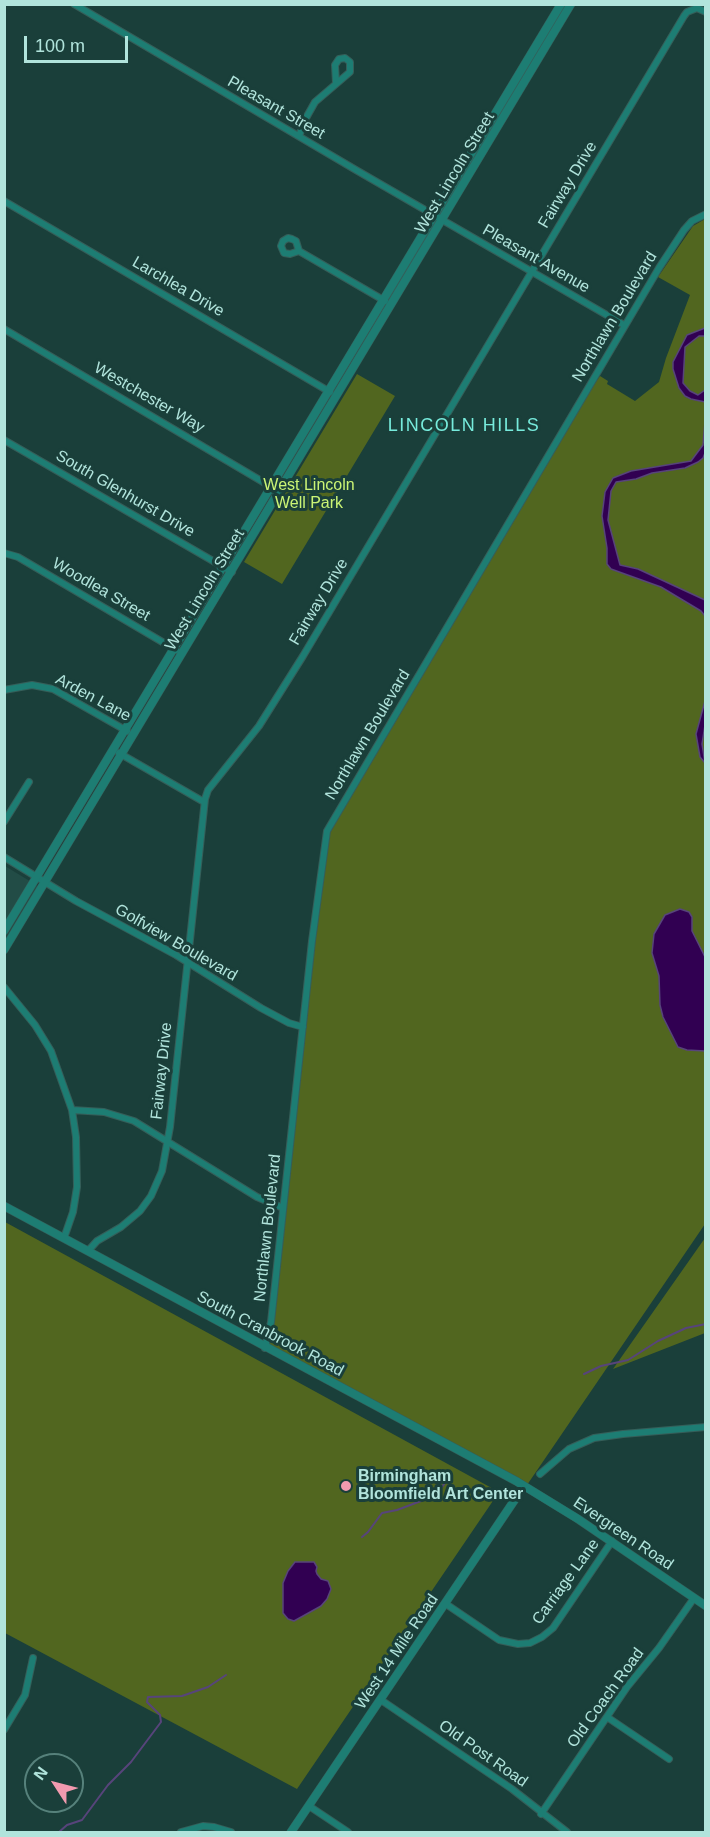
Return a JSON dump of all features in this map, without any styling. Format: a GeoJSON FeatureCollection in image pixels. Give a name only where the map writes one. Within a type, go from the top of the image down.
{"type":"FeatureCollection","features":[{"type":"Feature","properties":{"kind":"street","name":"Pleasant Street"},"geometry":{"type":"LineString","coordinates":[[75,4],[434,215]]}},
{"type":"Feature","properties":{"kind":"street","name":"West Lincoln Street"},"geometry":{"type":"LineString","coordinates":[[4,931],[561,4]]}},
{"type":"Feature","properties":{"kind":"street","name":"West Lincoln Street"},"geometry":{"type":"LineString","coordinates":[[4,950],[571,4]]}},
{"type":"Feature","properties":{"kind":"street","name":"Fairway Drive"},"geometry":{"type":"LineString","coordinates":[[88,1251],[97,1241],[128,1222],[145,1205],[160,1179],[168,1141],[204,802],[211,785],[266,716],[684,16],[692,9],[698,8],[705,12]]}},
{"type":"Feature","properties":{"kind":"street"},"geometry":{"type":"LineString","coordinates":[[299,136],[312,106],[336,82]]}},
{"type":"Feature","properties":{"kind":"street"},"geometry":{"type":"LineString","coordinates":[[513,83],[521,88]]}},
{"type":"Feature","properties":{"kind":"street","name":"Larchlea Drive"},"geometry":{"type":"LineString","coordinates":[[4,201],[337,397]]}},
{"type":"Feature","properties":{"kind":"street","name":"Northlawn Boulevard"},"geometry":{"type":"LineString","coordinates":[[266,1348],[271,1322],[327,831],[679,236],[692,221],[705,213]]}},
{"type":"Feature","properties":{"kind":"street","name":"Pleasant Avenue"},"geometry":{"type":"LineString","coordinates":[[434,215],[624,326]]}},
{"type":"Feature","properties":{"kind":"street"},"geometry":{"type":"LineString","coordinates":[[299,251],[391,305]]}},
{"type":"Feature","properties":{"kind":"street","name":"Westchester Way"},"geometry":{"type":"LineString","coordinates":[[4,329],[280,492]]}},
{"type":"Feature","properties":{"kind":"street","name":"South Glenhurst Drive"},"geometry":{"type":"LineString","coordinates":[[4,440],[232,572]]}},
{"type":"Feature","properties":{"kind":"street","name":"Woodlea Street"},"geometry":{"type":"LineString","coordinates":[[4,553],[18,557],[182,654]]}},
{"type":"Feature","properties":{"kind":"street","name":"Arden Lane"},"geometry":{"type":"LineString","coordinates":[[4,690],[32,686],[53,689],[133,735]]}},
{"type":"Feature","properties":{"kind":"street"},"geometry":{"type":"LineString","coordinates":[[114,750],[204,802]]}},
{"type":"Feature","properties":{"kind":"street"},"geometry":{"type":"LineString","coordinates":[[4,822],[29,782]]}},
{"type":"Feature","properties":{"kind":"street","name":"Golfview Boulevard"},"geometry":{"type":"LineString","coordinates":[[4,856],[100,915],[187,962],[282,1020],[303,1027]]}},
{"type":"Feature","properties":{"kind":"street"},"geometry":{"type":"LineString","coordinates":[[4,987],[29,1016],[48,1045],[62,1076],[72,1110],[77,1146],[77,1187],[74,1212],[64,1238]]}},
{"type":"Feature","properties":{"kind":"street"},"geometry":{"type":"LineString","coordinates":[[72,1110],[96,1111],[127,1118],[257,1197],[283,1208]]}},
{"type":"Feature","properties":{"kind":"street","name":"South Cranbrook Road"},"geometry":{"type":"LineString","coordinates":[[4,1206],[524,1486]]}},
{"type":"Feature","properties":{"kind":"street"},"geometry":{"type":"LineString","coordinates":[[540,1474],[569,1449],[594,1438],[705,1427]]}},
{"type":"Feature","properties":{"kind":"street","name":"Evergreen Road"},"geometry":{"type":"LineString","coordinates":[[524,1486],[612,1541],[705,1606]]}},
{"type":"Feature","properties":{"kind":"street","name":"West 14 Mile Road"},"geometry":{"type":"LineString","coordinates":[[291,1833],[524,1486]]}},
{"type":"Feature","properties":{"kind":"street","name":"Carriage Lane"},"geometry":{"type":"LineString","coordinates":[[446,1604],[499,1640],[518,1644],[530,1642],[542,1637],[553,1628],[612,1541]]}},
{"type":"Feature","properties":{"kind":"street","name":"Old Coach Road"},"geometry":{"type":"LineString","coordinates":[[541,1814],[627,1687],[663,1643],[694,1598]]}},
{"type":"Feature","properties":{"kind":"street"},"geometry":{"type":"LineString","coordinates":[[5,1728],[25,1695],[33,1658]]}},
{"type":"Feature","properties":{"kind":"street","name":"Old Post Road"},"geometry":{"type":"LineString","coordinates":[[381,1700],[505,1784],[567,1833]]}},
{"type":"Feature","properties":{"kind":"street"},"geometry":{"type":"LineString","coordinates":[[607,1717],[669,1760]]}},
{"type":"Feature","properties":{"kind":"street"},"geometry":{"type":"LineString","coordinates":[[309,1806],[348,1833]]}},
{"type":"Feature","properties":{"kind":"street"},"geometry":{"type":"LineString","coordinates":[[181,1833],[203,1826],[220,1828],[231,1833]]}},
{"type":"Feature","properties":{"kind":"shaded area"},"geometry":{"type":"Polygon","coordinates":[[[705,328],[705,336],[699,336],[685,347],[683,383],[690,391],[698,395],[705,390],[705,402],[685,396],[679,388],[673,362],[687,335],[705,328]]]}},
{"type":"Feature","properties":{"kind":"shaded area"},"geometry":{"type":"Polygon","coordinates":[[[705,422],[703,458],[685,468],[616,482],[611,491],[608,520],[620,565],[638,569],[705,600],[705,616],[701,611],[661,587],[611,569],[607,564],[602,516],[605,492],[613,478],[631,471],[691,461],[703,445],[705,422]]]}},
{"type":"Feature","properties":{"kind":"shaded area"},"geometry":{"type":"Polygon","coordinates":[[[705,701],[702,744],[705,763],[700,757],[696,734],[705,701]]]}},
{"type":"Feature","properties":{"kind":"shaded area"},"geometry":{"type":"Polygon","coordinates":[[[5,866],[38,886],[5,941],[5,866]]]}},
{"type":"Feature","properties":{"kind":"shaded area"},"geometry":{"type":"Polygon","coordinates":[[[680,909],[689,912],[692,917],[692,931],[705,957],[705,1051],[678,1047],[663,1017],[660,1005],[659,976],[652,953],[654,934],[665,915],[680,909]]]}},
{"type":"Feature","properties":{"kind":"shaded area"},"geometry":{"type":"Polygon","coordinates":[[[295,1562],[314,1562],[317,1574],[321,1579],[328,1581],[331,1589],[321,1606],[294,1621],[288,1619],[283,1613],[283,1583],[295,1562]]]}},
{"type":"Feature","properties":{"kind":"green space"},"geometry":{"type":"Polygon","coordinates":[[[705,219],[705,1224],[527,1485],[267,1344],[324,833],[563,428],[600,376],[608,381],[607,384],[635,401],[659,382],[690,295],[658,277],[693,226],[705,219]]]}},
{"type":"Feature","properties":{"kind":"green space","name":"West Lincoln Well Park"},"geometry":{"type":"Polygon","coordinates":[[[357,374],[395,396],[282,584],[244,562],[357,374]]]}},
{"type":"Feature","properties":{"kind":"green space"},"geometry":{"type":"Polygon","coordinates":[[[5,1222],[499,1492],[297,1789],[5,1633],[5,1222]]]}},
{"type":"Feature","properties":{"kind":"green space"},"geometry":{"type":"Polygon","coordinates":[[[705,1238],[705,1333],[613,1369],[705,1238]]]}},
{"type":"Feature","properties":{"kind":"waterway"},"geometry":{"type":"LineString","coordinates":[[584,1374],[601,1366],[628,1360],[658,1341],[686,1328],[706,1324]]}},
{"type":"Feature","properties":{"kind":"waterway"},"geometry":{"type":"LineString","coordinates":[[362,1537],[382,1513],[429,1498],[442,1487],[449,1477]]}},
{"type":"Feature","properties":{"kind":"waterway"},"geometry":{"type":"LineString","coordinates":[[59,1832],[67,1825],[82,1820],[161,1722],[160,1715],[147,1702],[148,1697],[182,1696],[208,1687],[226,1675]]}},
{"type":"Feature","properties":{"kind":"place","name":"Birmingham Bloomfield Art Center"},"geometry":{"type":"Point","coordinates":[346,1486]}},
{"type":"Feature","properties":{"kind":"district","name":"LINCOLN HILLS"},"geometry":{"type":"Point","coordinates":[464,426]}}]}
